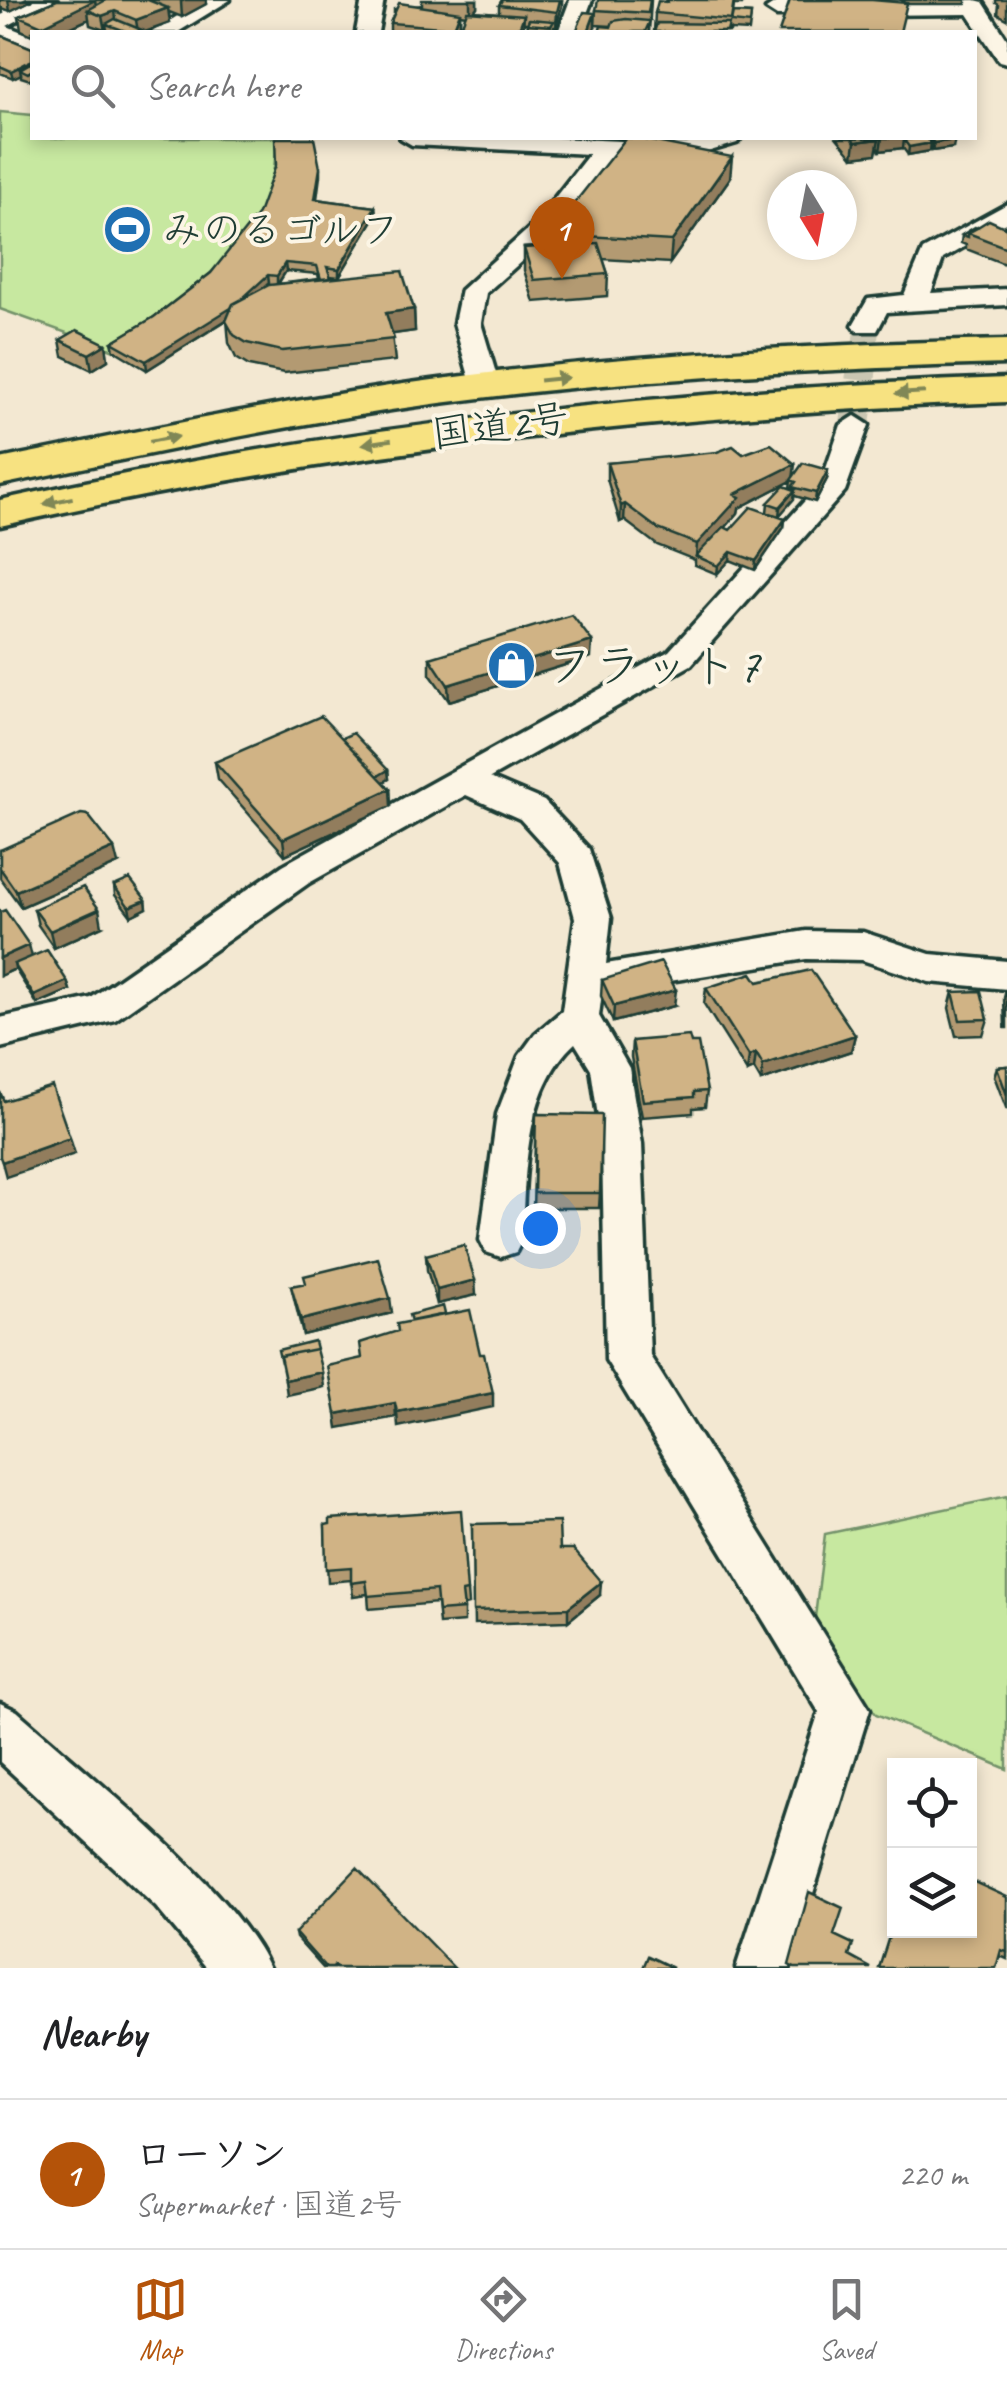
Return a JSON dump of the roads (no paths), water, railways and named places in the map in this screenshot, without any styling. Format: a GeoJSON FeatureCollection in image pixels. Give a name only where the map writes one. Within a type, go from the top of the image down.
{"type":"FeatureCollection","features":[{"type":"Feature","properties":{"kind":"highway","name":"国道2号"},"geometry":{"type":"LineString","coordinates":[[0,472],[358,403],[486,387],[691,365],[1007,352]]}},
{"type":"Feature","properties":{"kind":"highway","name":"国道2号"},"geometry":{"type":"LineString","coordinates":[[0,513],[201,470],[566,416],[733,402],[1007,390]]}},
{"type":"Feature","properties":{"kind":"street"},"geometry":{"type":"LineString","coordinates":[[0,21],[46,0]]}},
{"type":"Feature","properties":{"kind":"street"},"geometry":{"type":"LineString","coordinates":[[166,30],[219,0]]}},
{"type":"Feature","properties":{"kind":"street"},"geometry":{"type":"LineString","coordinates":[[367,30],[373,0]]}},
{"type":"Feature","properties":{"kind":"street"},"geometry":{"type":"LineString","coordinates":[[569,30],[580,0]]}},
{"type":"Feature","properties":{"kind":"street"},"geometry":{"type":"LineString","coordinates":[[770,30],[779,4],[976,4],[1003,42]]}},
{"type":"Feature","properties":{"kind":"street"},"geometry":{"type":"LineString","coordinates":[[0,31],[30,43]]}},
{"type":"Feature","properties":{"kind":"street"},"geometry":{"type":"LineString","coordinates":[[460,140],[687,151],[723,140]]}},
{"type":"Feature","properties":{"kind":"street"},"geometry":{"type":"LineString","coordinates":[[486,387],[466,316],[478,281],[543,230],[606,146]]}},
{"type":"Feature","properties":{"kind":"street"},"geometry":{"type":"LineString","coordinates":[[914,302],[932,254],[1007,212]]}},
{"type":"Feature","properties":{"kind":"street"},"geometry":{"type":"LineString","coordinates":[[867,326],[877,306],[1007,297]]}},
{"type":"Feature","properties":{"kind":"street"},"geometry":{"type":"LineString","coordinates":[[0,1033],[102,1010],[296,874],[465,782],[485,764],[680,658],[835,485],[855,425]]}},
{"type":"Feature","properties":{"kind":"street"},"geometry":{"type":"LineString","coordinates":[[465,782],[532,810],[576,858],[593,918],[583,999],[610,1068],[622,1144],[628,1360],[845,1709],[763,1968]]}},
{"type":"Feature","properties":{"kind":"street"},"geometry":{"type":"LineString","coordinates":[[500,1240],[504,1190],[524,1088],[544,1050],[583,999],[806,946],[863,946],[929,968],[1007,975]]}},
{"type":"Feature","properties":{"kind":"street"},"geometry":{"type":"LineString","coordinates":[[0,1728],[174,1889],[242,1968]]}},
{"type":"Feature","properties":{"kind":"tunnel"},"geometry":{"type":"LineString","coordinates":[[865,343],[867,325]]}},
{"type":"Feature","properties":{"kind":"tunnel"},"geometry":{"type":"LineString","coordinates":[[855,425],[865,340]]}},
{"type":"Feature","properties":{"kind":"place","name":"みのるゴルフ"},"geometry":{"type":"Point","coordinates":[127,229]}},
{"type":"Feature","properties":{"kind":"place","name":"ローソン"},"geometry":{"type":"Point","coordinates":[562,279]}},
{"type":"Feature","properties":{"kind":"place","name":"フラット7"},"geometry":{"type":"Point","coordinates":[511,665]}}]}
